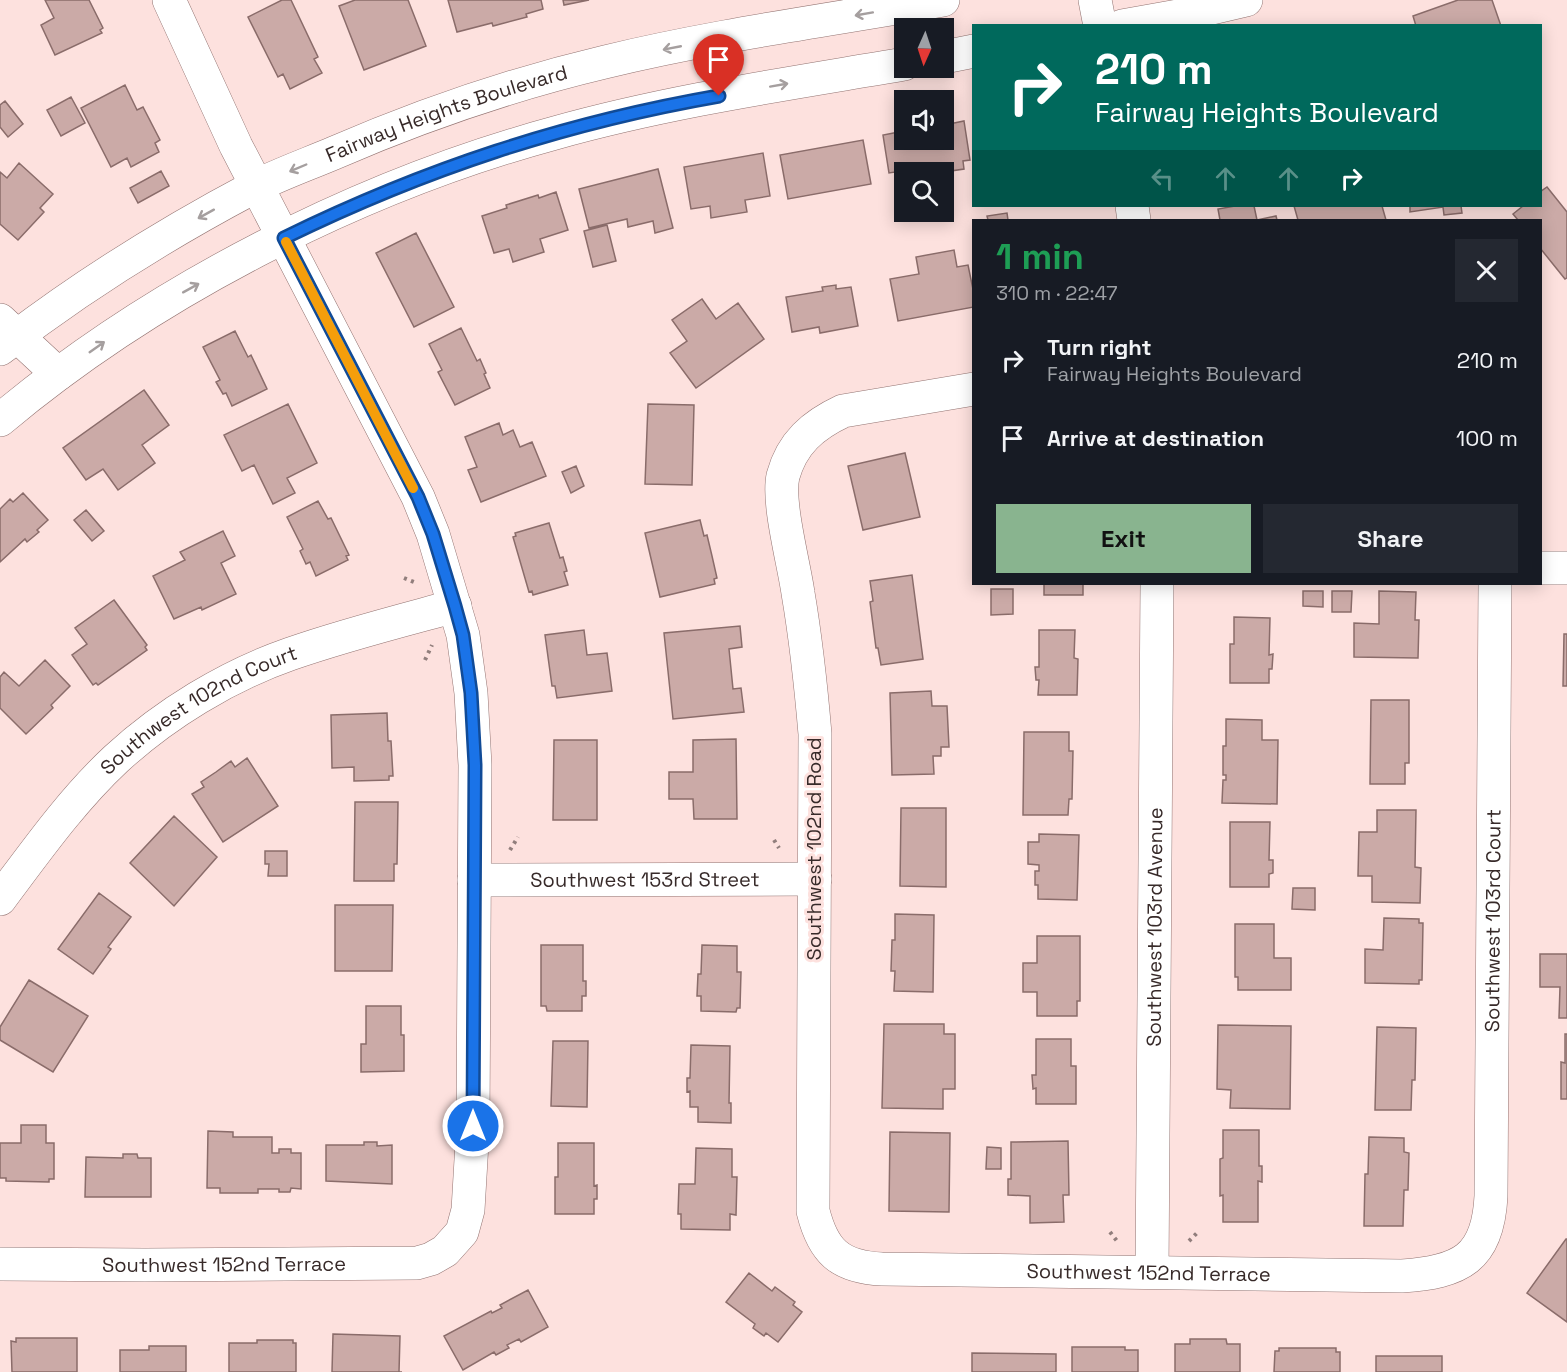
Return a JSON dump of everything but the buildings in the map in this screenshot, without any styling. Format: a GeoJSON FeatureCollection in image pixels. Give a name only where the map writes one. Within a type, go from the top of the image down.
{"type":"FeatureCollection","features":[{"type":"Feature","properties":{"kind":"street"},"geometry":{"type":"LineString","coordinates":[[169,0],[236,146],[418,497],[433,534],[463,635],[473,716],[474,880]]}},
{"type":"Feature","properties":{"kind":"street","name":"Fairway Heights Boulevard"},"geometry":{"type":"LineString","coordinates":[[6,335],[58,305],[141,251],[257,186],[395,126],[489,93],[607,61],[711,40],[943,0]]}},
{"type":"Feature","properties":{"kind":"street"},"geometry":{"type":"LineString","coordinates":[[1095,0],[1100,24]]}},
{"type":"Feature","properties":{"kind":"street"},"geometry":{"type":"LineString","coordinates":[[1133,24],[1246,0]]}},
{"type":"Feature","properties":{"kind":"street"},"geometry":{"type":"LineString","coordinates":[[954,55],[972,51]]}},
{"type":"Feature","properties":{"kind":"street"},"geometry":{"type":"LineString","coordinates":[[0,420],[58,374],[141,317],[284,238],[372,196],[475,157],[556,132],[696,100],[894,66]]}},
{"type":"Feature","properties":{"kind":"street"},"geometry":{"type":"LineString","coordinates":[[6,335],[58,374]]}},
{"type":"Feature","properties":{"kind":"street","name":"Southwest 102nd Road"},"geometry":{"type":"LineString","coordinates":[[825,1245],[817,1228],[813,1211],[815,734],[798,593],[782,498],[783,475],[791,454],[808,432],[824,420],[843,411],[972,389]]}},
{"type":"Feature","properties":{"kind":"street"},"geometry":{"type":"LineString","coordinates":[[1542,568],[1567,568]]}},
{"type":"Feature","properties":{"kind":"street","name":"Southwest 103rd Avenue"},"geometry":{"type":"LineString","coordinates":[[1152,1272],[1157,585]]}},
{"type":"Feature","properties":{"kind":"street","name":"Southwest 103rd Court"},"geometry":{"type":"LineString","coordinates":[[1472,1254],[1484,1239],[1489,1226],[1491,1196],[1495,585]]}},
{"type":"Feature","properties":{"kind":"street","name":"Southwest 102nd Court"},"geometry":{"type":"LineString","coordinates":[[0,899],[86,790],[133,745],[175,713],[213,689],[289,654],[455,606]]}},
{"type":"Feature","properties":{"kind":"street","name":"Southwest 153rd Street"},"geometry":{"type":"LineString","coordinates":[[474,880],[815,879]]}},
{"type":"Feature","properties":{"kind":"street","name":"Southwest 152nd Terrace"},"geometry":{"type":"LineString","coordinates":[[0,1264],[417,1263],[431,1259],[445,1251],[462,1232],[466,1221],[469,1195],[473,1126],[474,880]]}},
{"type":"Feature","properties":{"kind":"street","name":"Southwest 152nd Terrace"},"geometry":{"type":"LineString","coordinates":[[825,1245],[839,1257],[868,1268],[1402,1276],[1443,1272],[1472,1254]]}},
{"type":"Feature","properties":{"kind":"path"},"geometry":{"type":"LineString","coordinates":[[404,578],[416,583]]}},
{"type":"Feature","properties":{"kind":"path"},"geometry":{"type":"LineString","coordinates":[[425,660],[433,644]]}},
{"type":"Feature","properties":{"kind":"path"},"geometry":{"type":"LineString","coordinates":[[510,850],[518,837]]}},
{"type":"Feature","properties":{"kind":"slow traffic"},"geometry":{"type":"LineString","coordinates":[[286,242],[413,488]]}},
{"type":"Feature","properties":{"kind":"route"},"geometry":{"type":"LineString","coordinates":[[473,1126],[475,765],[469,671],[463,635],[433,534],[418,497],[284,238],[372,196],[475,157],[556,132],[719,96]]}}]}
